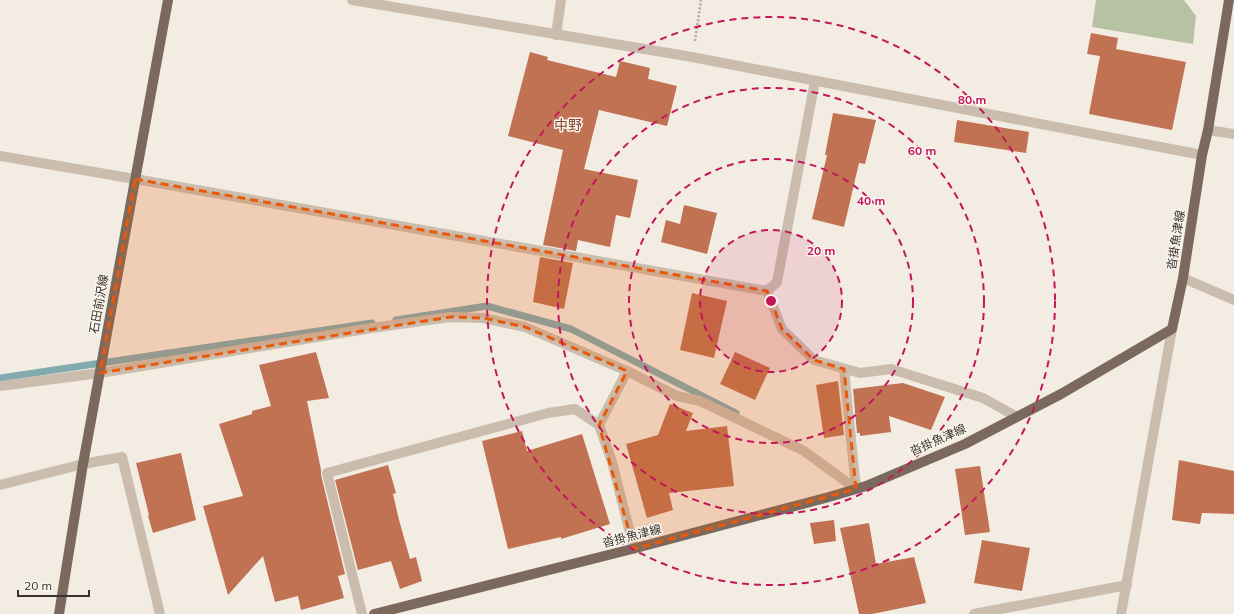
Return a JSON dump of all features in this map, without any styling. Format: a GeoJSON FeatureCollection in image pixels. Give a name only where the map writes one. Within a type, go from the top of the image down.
{"type":"FeatureCollection","features":[{"type":"Feature","properties":{"kind":"main road","name":"石田前沢線"},"geometry":{"type":"LineString","coordinates":[[59,614],[83,464],[168,0]]}},
{"type":"Feature","properties":{"kind":"main road","name":"沓掛魚津線"},"geometry":{"type":"LineString","coordinates":[[374,614],[634,549],[856,489],[965,444],[1061,394],[1172,329],[1183,278],[1202,155],[1208,130],[1229,0]]}},
{"type":"Feature","properties":{"kind":"street"},"geometry":{"type":"LineString","coordinates":[[352,0],[692,57],[1202,155]]}},
{"type":"Feature","properties":{"kind":"street"},"geometry":{"type":"LineString","coordinates":[[556,35],[561,0]]}},
{"type":"Feature","properties":{"kind":"street"},"geometry":{"type":"LineString","coordinates":[[767,291],[777,282],[815,81]]}},
{"type":"Feature","properties":{"kind":"street"},"geometry":{"type":"LineString","coordinates":[[1208,130],[1234,134]]}},
{"type":"Feature","properties":{"kind":"street"},"geometry":{"type":"LineString","coordinates":[[0,156],[767,291]]}},
{"type":"Feature","properties":{"kind":"street"},"geometry":{"type":"LineString","coordinates":[[1183,278],[1234,300]]}},
{"type":"Feature","properties":{"kind":"street"},"geometry":{"type":"LineString","coordinates":[[767,291],[782,329],[814,360],[860,373],[891,369],[984,398],[1017,417]]}},
{"type":"Feature","properties":{"kind":"street"},"geometry":{"type":"LineString","coordinates":[[0,386],[100,372],[372,328],[450,317],[483,318],[525,327],[627,371],[677,396],[700,401],[804,451],[856,489]]}},
{"type":"Feature","properties":{"kind":"street"},"geometry":{"type":"LineString","coordinates":[[1121,614],[1172,329]]}},
{"type":"Feature","properties":{"kind":"street"},"geometry":{"type":"LineString","coordinates":[[844,369],[856,489]]}},
{"type":"Feature","properties":{"kind":"street"},"geometry":{"type":"LineString","coordinates":[[599,425],[627,371]]}},
{"type":"Feature","properties":{"kind":"street"},"geometry":{"type":"LineString","coordinates":[[362,614],[327,473],[548,413],[575,409],[599,425],[612,462],[634,549]]}},
{"type":"Feature","properties":{"kind":"street"},"geometry":{"type":"LineString","coordinates":[[0,485],[83,464],[122,457],[160,614]]}},
{"type":"Feature","properties":{"kind":"street"},"geometry":{"type":"LineString","coordinates":[[974,614],[1127,585]]}},
{"type":"Feature","properties":{"kind":"path"},"geometry":{"type":"LineString","coordinates":[[692,57],[700,0]]}},
{"type":"Feature","properties":{"kind":"highlighted area"},"geometry":{"type":"Polygon","coordinates":[[[135,179],[767,291],[782,329],[814,360],[844,369],[856,489],[634,549],[599,425],[627,371],[525,327],[483,318],[450,317],[100,373],[135,179]]]}},
{"type":"Feature","properties":{"kind":"green space"},"geometry":{"type":"Polygon","coordinates":[[[1096,0],[1184,0],[1196,16],[1193,44],[1092,27],[1096,0]]]}},
{"type":"Feature","properties":{"kind":"building"},"geometry":{"type":"Polygon","coordinates":[[[1091,33],[1118,38],[1116,49],[1186,62],[1172,130],[1089,114],[1100,56],[1087,54],[1091,33]]]}},
{"type":"Feature","properties":{"kind":"building"},"geometry":{"type":"Polygon","coordinates":[[[530,52],[548,57],[547,60],[616,77],[620,61],[650,68],[648,79],[677,86],[667,126],[599,110],[584,169],[638,180],[630,218],[616,215],[610,247],[578,240],[576,251],[543,245],[563,150],[508,136],[530,52]]]}},
{"type":"Feature","properties":{"kind":"building"},"geometry":{"type":"Polygon","coordinates":[[[833,113],[876,120],[865,164],[859,163],[844,227],[812,219],[827,155],[825,155],[833,113]]]}},
{"type":"Feature","properties":{"kind":"building"},"geometry":{"type":"Polygon","coordinates":[[[957,120],[1029,132],[1026,153],[954,142],[957,120]]]}},
{"type":"Feature","properties":{"kind":"building"},"geometry":{"type":"Polygon","coordinates":[[[684,205],[717,213],[707,254],[661,242],[666,220],[680,224],[684,205]]]}},
{"type":"Feature","properties":{"kind":"building"},"geometry":{"type":"Polygon","coordinates":[[[540,257],[573,263],[564,309],[533,302],[540,257]]]}},
{"type":"Feature","properties":{"kind":"building"},"geometry":{"type":"Polygon","coordinates":[[[692,293],[727,301],[714,358],[680,350],[692,293]]]}},
{"type":"Feature","properties":{"kind":"building"},"geometry":{"type":"Polygon","coordinates":[[[316,352],[329,398],[307,401],[321,475],[345,574],[338,576],[344,598],[301,610],[298,596],[275,602],[263,556],[228,595],[203,506],[243,496],[219,424],[252,414],[252,411],[271,406],[259,365],[316,352]]]}},
{"type":"Feature","properties":{"kind":"building"},"geometry":{"type":"Polygon","coordinates":[[[735,352],[770,368],[755,400],[720,384],[735,352]]]}},
{"type":"Feature","properties":{"kind":"building"},"geometry":{"type":"Polygon","coordinates":[[[838,381],[844,435],[824,438],[816,385],[838,381]]]}},
{"type":"Feature","properties":{"kind":"building"},"geometry":{"type":"Polygon","coordinates":[[[903,383],[945,397],[931,430],[889,416],[891,432],[860,436],[860,433],[857,433],[853,389],[903,383]]]}},
{"type":"Feature","properties":{"kind":"building"},"geometry":{"type":"Polygon","coordinates":[[[670,404],[693,413],[686,431],[727,426],[734,486],[669,493],[673,510],[647,518],[626,444],[658,435],[670,404]]]}},
{"type":"Feature","properties":{"kind":"building"},"geometry":{"type":"Polygon","coordinates":[[[522,431],[527,451],[582,434],[610,524],[561,539],[561,537],[508,549],[482,441],[522,431]]]}},
{"type":"Feature","properties":{"kind":"building"},"geometry":{"type":"Polygon","coordinates":[[[181,453],[196,520],[153,533],[136,463],[181,453]]]}},
{"type":"Feature","properties":{"kind":"building"},"geometry":{"type":"Polygon","coordinates":[[[1179,460],[1234,471],[1234,514],[1202,513],[1200,524],[1172,520],[1179,460]]]}},
{"type":"Feature","properties":{"kind":"building"},"geometry":{"type":"Polygon","coordinates":[[[388,465],[396,493],[393,494],[399,520],[410,559],[416,557],[422,581],[400,589],[391,561],[358,570],[335,480],[388,465]]]}},
{"type":"Feature","properties":{"kind":"building"},"geometry":{"type":"Polygon","coordinates":[[[980,466],[990,532],[965,535],[955,469],[980,466]]]}},
{"type":"Feature","properties":{"kind":"building"},"geometry":{"type":"Polygon","coordinates":[[[834,520],[836,541],[814,544],[810,523],[834,520]]]}},
{"type":"Feature","properties":{"kind":"building"},"geometry":{"type":"Polygon","coordinates":[[[869,523],[876,564],[914,557],[926,603],[872,614],[859,614],[840,528],[869,523]]]}},
{"type":"Feature","properties":{"kind":"building"},"geometry":{"type":"Polygon","coordinates":[[[982,540],[1030,548],[1022,591],[974,583],[982,540]]]}},
{"type":"Feature","properties":{"kind":"waterway"},"geometry":{"type":"LineString","coordinates":[[396,320],[487,306],[571,329],[736,413]]}},
{"type":"Feature","properties":{"kind":"waterway"},"geometry":{"type":"LineString","coordinates":[[0,378],[372,323]]}},
{"type":"Feature","properties":{"kind":"district","name":"中野"},"geometry":{"type":"Point","coordinates":[568,125]}}]}
